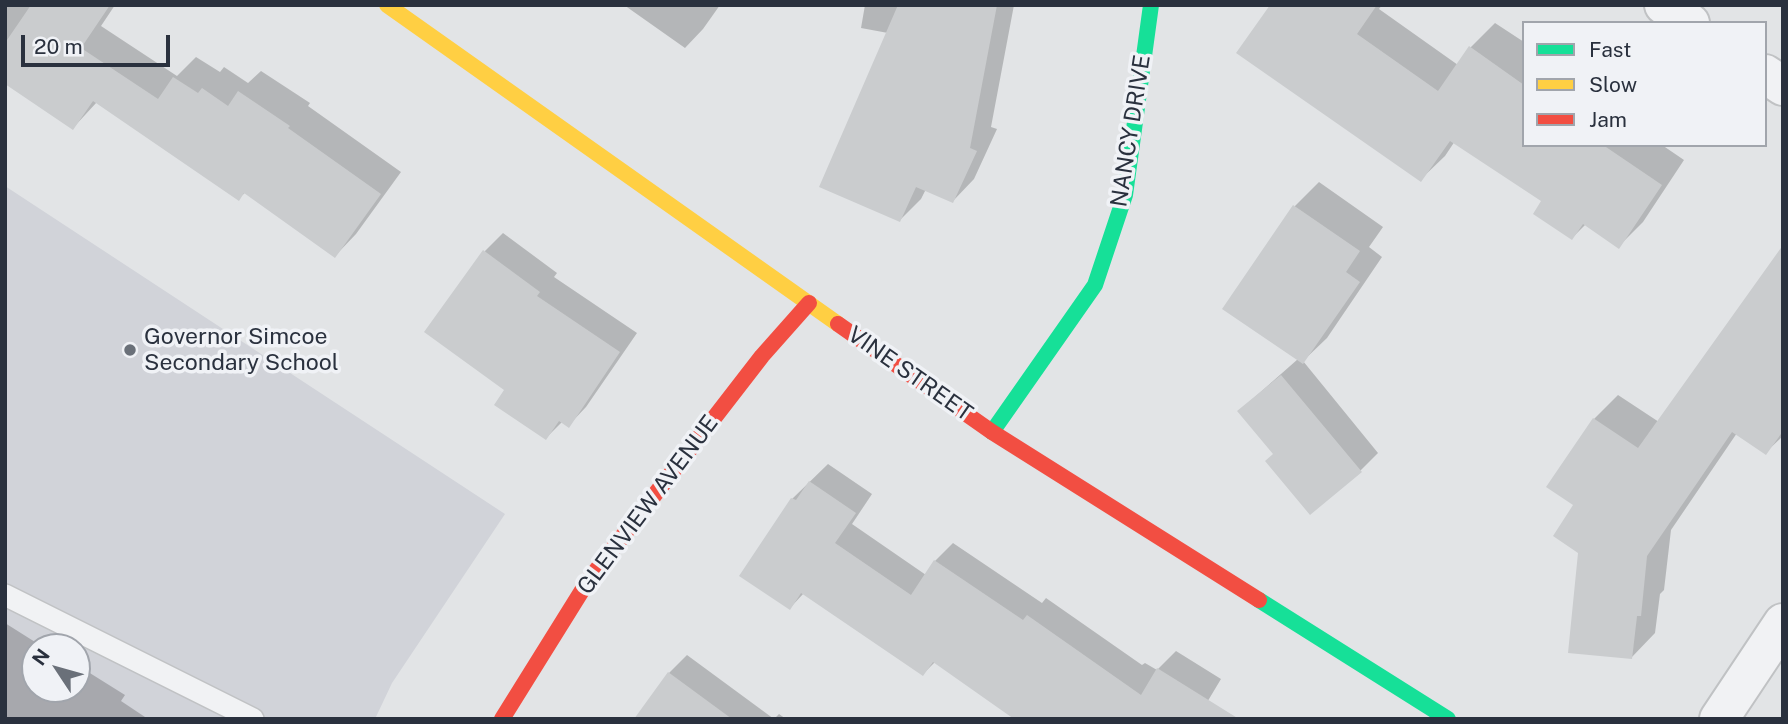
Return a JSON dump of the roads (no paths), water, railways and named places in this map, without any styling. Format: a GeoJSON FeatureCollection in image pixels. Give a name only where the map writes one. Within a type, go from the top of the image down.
{"type":"FeatureCollection","features":[{"type":"Feature","properties":{"kind":"street","name":"VINE STREET"},"geometry":{"type":"LineString","coordinates":[[387,5],[992,432],[1448,719]]}},
{"type":"Feature","properties":{"kind":"street","name":"NANCY DRIVE"},"geometry":{"type":"LineString","coordinates":[[992,432],[1095,285],[1125,195],[1150,5]]}},
{"type":"Feature","properties":{"kind":"street"},"geometry":{"type":"LineString","coordinates":[[1664,5],[1687,21]]}},
{"type":"Feature","properties":{"kind":"street"},"geometry":{"type":"LineString","coordinates":[[1767,75],[1783,86]]}},
{"type":"Feature","properties":{"kind":"street","name":"GLENVIEW AVENUE"},"geometry":{"type":"LineString","coordinates":[[502,719],[588,582],[762,356],[809,303]]}},
{"type":"Feature","properties":{"kind":"street"},"geometry":{"type":"LineString","coordinates":[[1719,719],[1783,623]]}},
{"type":"Feature","properties":{"kind":"lane"},"geometry":{"type":"LineString","coordinates":[[5,595],[253,719]]}},
{"type":"Feature","properties":{"kind":"place","name":"Governor Simcoe Secondary School"},"geometry":{"type":"Point","coordinates":[130,350]}}]}
